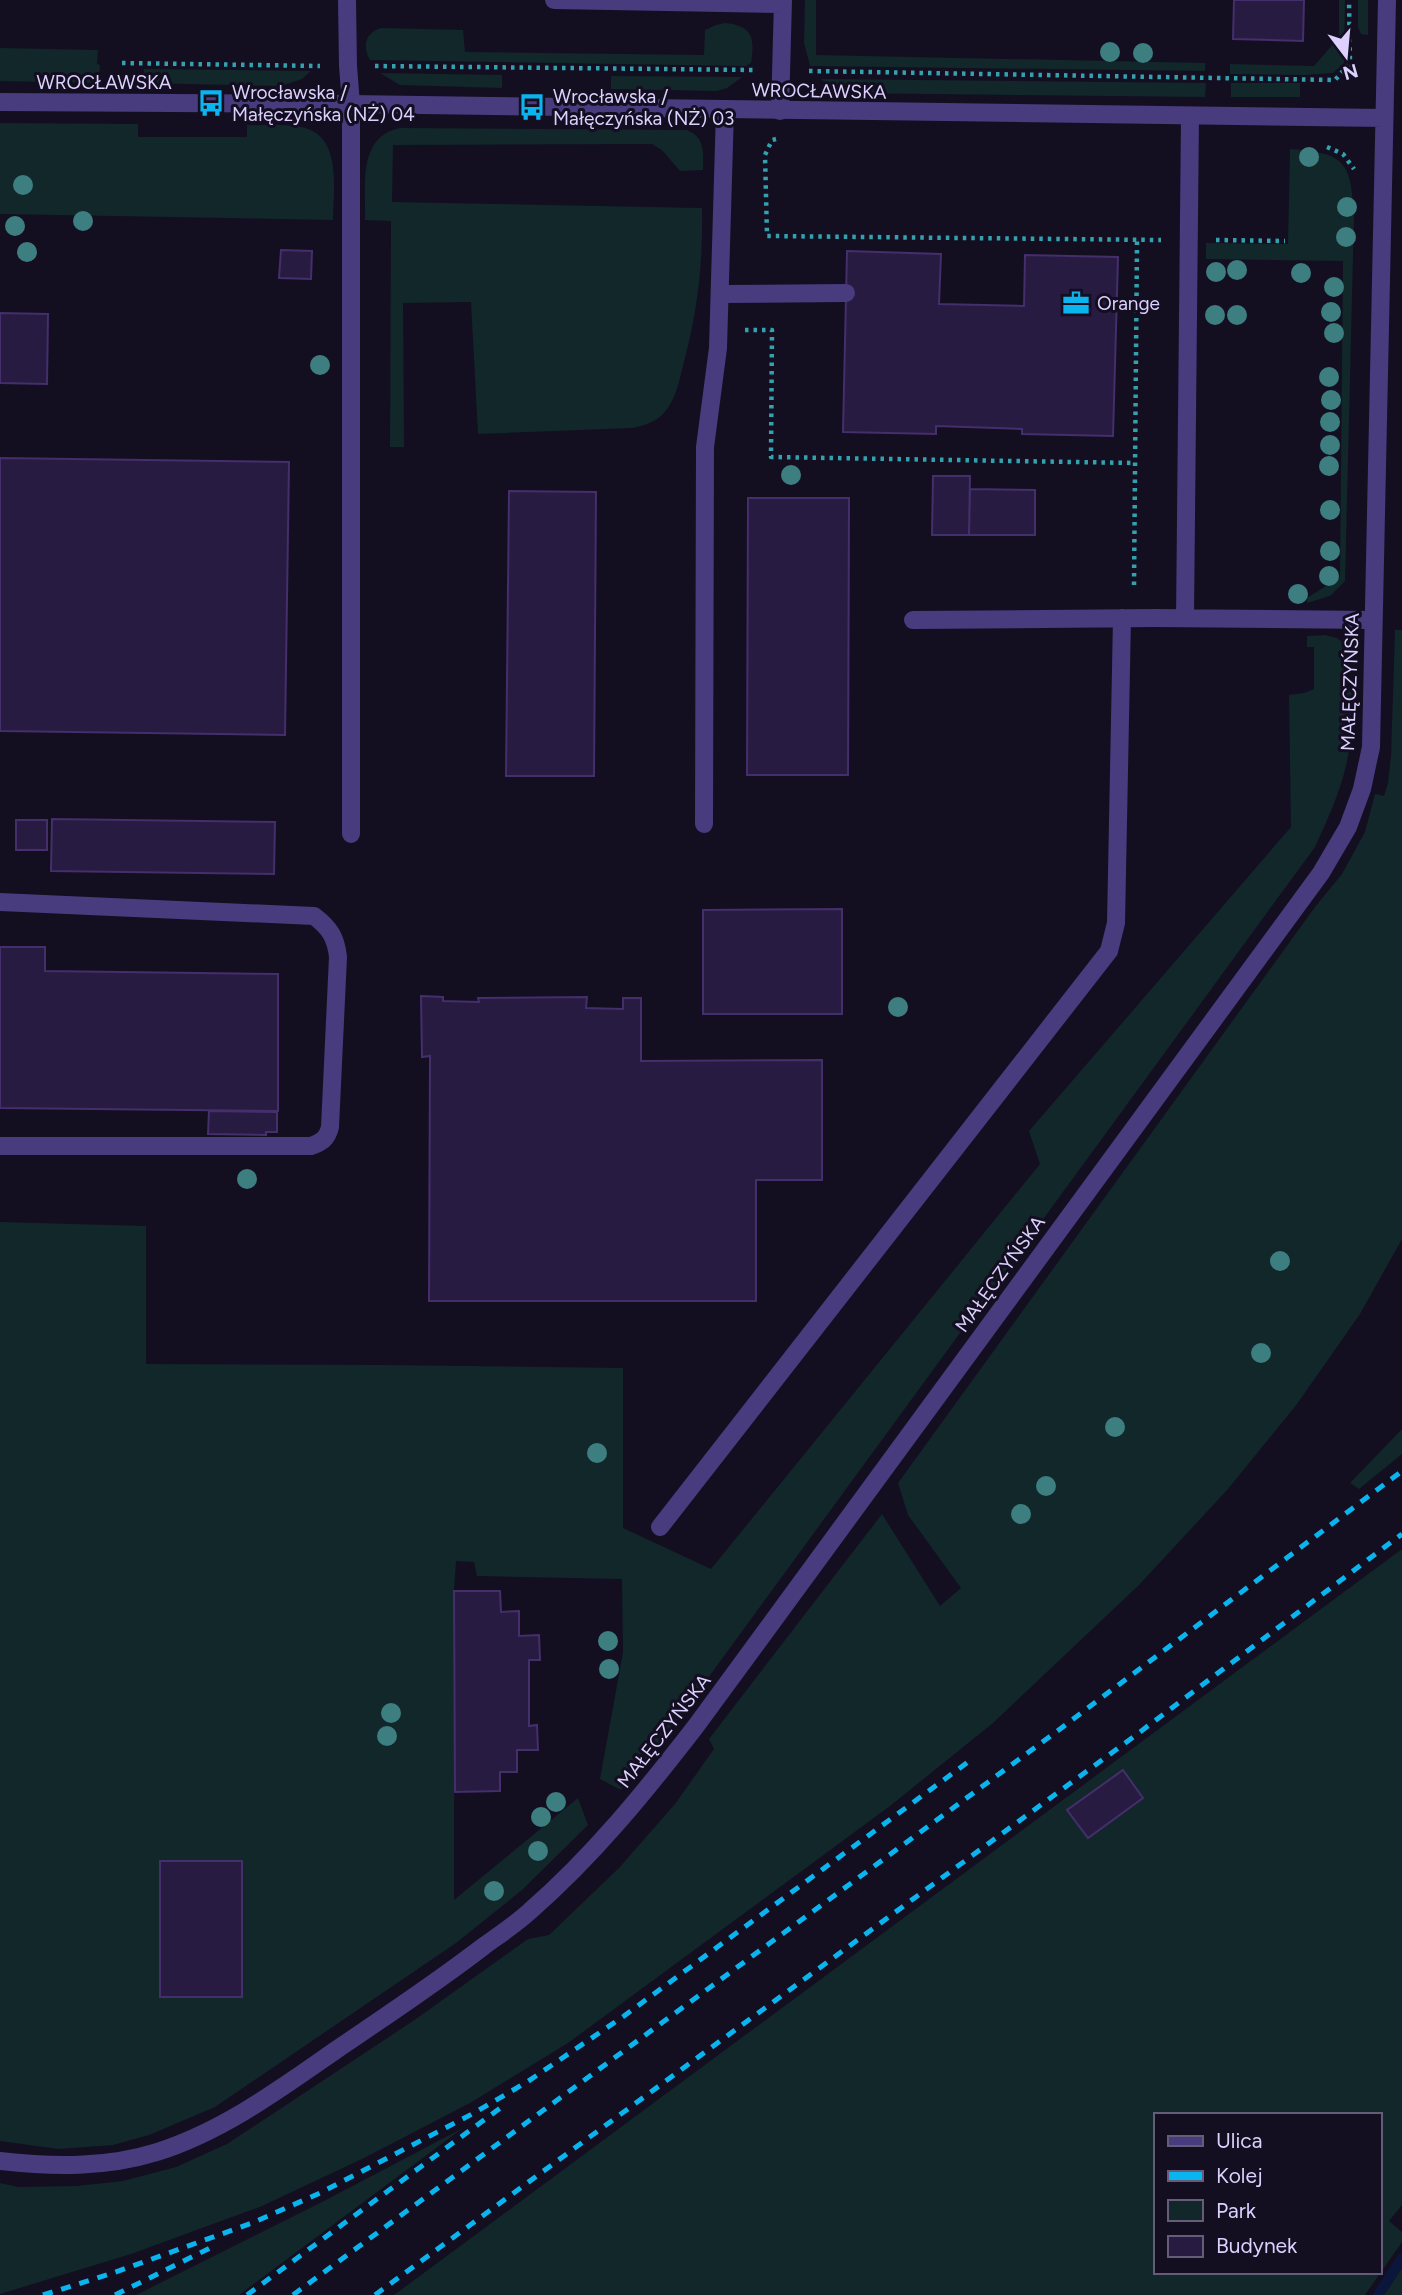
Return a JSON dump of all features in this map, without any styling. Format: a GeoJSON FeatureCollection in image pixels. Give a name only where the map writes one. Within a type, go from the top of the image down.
{"type":"FeatureCollection","features":[{"type":"Feature","properties":{"kind":"street"},"geometry":{"type":"LineString","coordinates":[[347,0],[351,104],[351,834]]}},
{"type":"Feature","properties":{"kind":"street"},"geometry":{"type":"LineString","coordinates":[[554,0],[783,2],[780,111]]}},
{"type":"Feature","properties":{"kind":"street","name":"MAŁĘCZYŃSKA"},"geometry":{"type":"LineString","coordinates":[[0,2161],[66,2166],[117,2162],[158,2152],[210,2130],[260,2102],[446,1975],[529,1912],[595,1850],[705,1715],[1321,873],[1348,827],[1362,789],[1371,747],[1387,0]]}},
{"type":"Feature","properties":{"kind":"street","name":"WROCŁAWSKA"},"geometry":{"type":"LineString","coordinates":[[0,102],[1384,118]]}},
{"type":"Feature","properties":{"kind":"street"},"geometry":{"type":"LineString","coordinates":[[704,824],[705,447],[719,330],[725,110]]}},
{"type":"Feature","properties":{"kind":"street"},"geometry":{"type":"LineString","coordinates":[[1185,618],[1189,116]]}},
{"type":"Feature","properties":{"kind":"street"},"geometry":{"type":"LineString","coordinates":[[720,294],[846,293]]}},
{"type":"Feature","properties":{"kind":"street"},"geometry":{"type":"LineString","coordinates":[[660,1527],[1109,951],[1116,923],[1122,618]]}},
{"type":"Feature","properties":{"kind":"street"},"geometry":{"type":"LineString","coordinates":[[913,620],[1373,620]]}},
{"type":"Feature","properties":{"kind":"street"},"geometry":{"type":"LineString","coordinates":[[0,902],[314,916],[332,933],[338,957],[330,1127],[327,1137],[321,1142],[311,1146],[0,1146]]}},
{"type":"Feature","properties":{"kind":"path"},"geometry":{"type":"LineString","coordinates":[[780,138],[772,141],[765,155],[767,236],[1285,241]]}},
{"type":"Feature","properties":{"kind":"path"},"geometry":{"type":"LineString","coordinates":[[1322,146],[1333,148],[1343,155],[1358,177]]}},
{"type":"Feature","properties":{"kind":"path"},"geometry":{"type":"LineString","coordinates":[[1134,585],[1137,240]]}},
{"type":"Feature","properties":{"kind":"path"},"geometry":{"type":"LineString","coordinates":[[719,330],[772,330],[771,457],[1135,463]]}},
{"type":"Feature","properties":{"kind":"green space"},"geometry":{"type":"Polygon","coordinates":[[[805,0],[816,0],[816,55],[1205,63],[1205,71],[810,66],[804,43],[805,0]]]}},
{"type":"Feature","properties":{"kind":"green space"},"geometry":{"type":"Polygon","coordinates":[[[1339,0],[1345,0],[1344,63],[1333,73],[1230,74],[1230,64],[1314,66],[1339,37],[1339,0]]]}},
{"type":"Feature","properties":{"kind":"green space"},"geometry":{"type":"Polygon","coordinates":[[[1358,0],[1368,0],[1368,35],[1361,34],[1358,27],[1358,0]]]}},
{"type":"Feature","properties":{"kind":"green space"},"geometry":{"type":"Polygon","coordinates":[[[725,23],[741,27],[750,35],[753,47],[751,63],[746,66],[370,60],[366,50],[368,37],[381,28],[463,30],[465,52],[704,55],[705,30],[725,23]]]}},
{"type":"Feature","properties":{"kind":"green space"},"geometry":{"type":"Polygon","coordinates":[[[0,48],[98,50],[99,83],[0,81],[0,48]]]}},
{"type":"Feature","properties":{"kind":"green space"},"geometry":{"type":"Polygon","coordinates":[[[144,69],[311,71],[302,79],[281,86],[144,83],[144,69]]]}},
{"type":"Feature","properties":{"kind":"green space"},"geometry":{"type":"Polygon","coordinates":[[[380,73],[502,75],[502,88],[400,85],[380,73]]]}},
{"type":"Feature","properties":{"kind":"green space"},"geometry":{"type":"Polygon","coordinates":[[[611,76],[742,77],[727,88],[717,91],[611,89],[611,76]]]}},
{"type":"Feature","properties":{"kind":"green space"},"geometry":{"type":"Polygon","coordinates":[[[821,79],[1206,83],[1205,97],[845,93],[834,91],[821,79]]]}},
{"type":"Feature","properties":{"kind":"green space"},"geometry":{"type":"Polygon","coordinates":[[[1231,83],[1300,83],[1300,97],[1231,97],[1231,83]]]}},
{"type":"Feature","properties":{"kind":"green space"},"geometry":{"type":"Polygon","coordinates":[[[0,123],[138,124],[138,137],[247,137],[247,125],[302,127],[319,135],[331,156],[334,183],[333,220],[0,214],[0,123]]]}},
{"type":"Feature","properties":{"kind":"green space"},"geometry":{"type":"Polygon","coordinates":[[[400,128],[687,130],[698,137],[702,147],[703,170],[680,171],[662,150],[652,144],[393,145],[392,202],[702,208],[702,248],[693,323],[676,391],[661,416],[632,428],[478,434],[471,302],[403,303],[404,447],[390,447],[391,221],[365,220],[365,178],[370,152],[377,141],[386,133],[400,128]]]}},
{"type":"Feature","properties":{"kind":"green space"},"geometry":{"type":"Polygon","coordinates":[[[1290,149],[1323,153],[1342,163],[1350,183],[1354,216],[1345,581],[1330,596],[1307,603],[1307,598],[1340,577],[1343,261],[1206,259],[1206,243],[1288,244],[1290,149]]]}},
{"type":"Feature","properties":{"kind":"green space"},"geometry":{"type":"Polygon","coordinates":[[[1395,630],[1402,630],[1402,1239],[1360,1314],[1297,1404],[1228,1489],[1139,1585],[993,1723],[890,1806],[568,2043],[470,2103],[364,2158],[262,2206],[131,2254],[0,2294],[0,2183],[18,2187],[77,2186],[123,2181],[176,2167],[227,2144],[413,2021],[528,1939],[549,1935],[619,1868],[675,1804],[714,1749],[709,1739],[882,1514],[940,1606],[961,1588],[908,1515],[898,1483],[1315,907],[1342,874],[1365,832],[1375,794],[1384,796],[1388,783],[1395,630]]]}},
{"type":"Feature","properties":{"kind":"green space"},"geometry":{"type":"Polygon","coordinates":[[[1325,635],[1337,638],[1345,644],[1343,689],[1352,687],[1350,743],[1341,783],[1315,847],[681,1715],[621,1790],[600,1779],[623,1652],[622,1579],[477,1576],[474,1562],[456,1561],[454,1900],[578,1798],[588,1825],[522,1890],[456,1943],[215,2107],[149,2135],[113,2145],[58,2149],[0,2141],[0,1222],[146,1226],[146,1364],[623,1368],[623,1528],[711,1569],[1040,1164],[1029,1131],[1291,827],[1289,695],[1314,689],[1314,647],[1307,647],[1307,636],[1325,635]]]}},
{"type":"Feature","properties":{"kind":"green space"},"geometry":{"type":"Polygon","coordinates":[[[1402,1429],[1402,1454],[1359,1489],[1350,1483],[1402,1429]]]}},
{"type":"Feature","properties":{"kind":"green space"},"geometry":{"type":"Polygon","coordinates":[[[1402,1549],[1402,2205],[1389,2221],[1402,2232],[1402,2242],[1381,2272],[1381,2113],[1154,2113],[1154,2274],[1380,2274],[1365,2295],[394,2295],[1402,1549]]]}},
{"type":"Feature","properties":{"kind":"green space"},"geometry":{"type":"Polygon","coordinates":[[[463,2128],[239,2295],[136,2295],[324,2201],[463,2128]]]}},
{"type":"Feature","properties":{"kind":"green space"},"geometry":{"type":"Polygon","coordinates":[[[1402,2268],[1402,2295],[1384,2295],[1402,2268]]]}},
{"type":"Feature","properties":{"kind":"building"},"geometry":{"type":"Polygon","coordinates":[[[1234,0],[1304,0],[1303,41],[1233,39],[1234,0]]]}},
{"type":"Feature","properties":{"kind":"building"},"geometry":{"type":"Polygon","coordinates":[[[281,250],[312,251],[311,279],[279,278],[281,250]]]}},
{"type":"Feature","properties":{"kind":"building"},"geometry":{"type":"Polygon","coordinates":[[[847,251],[941,254],[939,304],[1024,306],[1025,255],[1118,257],[1113,436],[1022,434],[1022,429],[936,426],[936,434],[843,432],[847,251]]]}},
{"type":"Feature","properties":{"kind":"building"},"geometry":{"type":"Polygon","coordinates":[[[0,313],[48,314],[47,384],[0,383],[0,313]]]}},
{"type":"Feature","properties":{"kind":"building"},"geometry":{"type":"Polygon","coordinates":[[[0,458],[289,462],[285,735],[0,731],[0,458]]]}},
{"type":"Feature","properties":{"kind":"building"},"geometry":{"type":"Polygon","coordinates":[[[933,476],[970,476],[969,535],[932,535],[933,476]]]}},
{"type":"Feature","properties":{"kind":"building"},"geometry":{"type":"Polygon","coordinates":[[[970,489],[1035,490],[1035,535],[969,535],[970,489]]]}},
{"type":"Feature","properties":{"kind":"building"},"geometry":{"type":"Polygon","coordinates":[[[509,491],[596,492],[594,776],[506,776],[509,491]]]}},
{"type":"Feature","properties":{"kind":"building"},"geometry":{"type":"Polygon","coordinates":[[[748,498],[849,498],[848,775],[747,775],[748,498]]]}},
{"type":"Feature","properties":{"kind":"building"},"geometry":{"type":"Polygon","coordinates":[[[52,819],[275,822],[274,874],[51,871],[52,819]]]}},
{"type":"Feature","properties":{"kind":"building"},"geometry":{"type":"Polygon","coordinates":[[[16,820],[47,820],[47,850],[16,850],[16,820]]]}},
{"type":"Feature","properties":{"kind":"building"},"geometry":{"type":"Polygon","coordinates":[[[842,909],[842,1014],[703,1014],[703,910],[842,909]]]}},
{"type":"Feature","properties":{"kind":"building"},"geometry":{"type":"Polygon","coordinates":[[[0,947],[45,947],[45,971],[278,974],[278,1111],[0,1108],[0,947]]]}},
{"type":"Feature","properties":{"kind":"building"},"geometry":{"type":"Polygon","coordinates":[[[421,996],[443,997],[443,1001],[479,1002],[478,998],[587,997],[586,1008],[623,1009],[623,998],[641,998],[641,1061],[822,1060],[822,1180],[756,1180],[756,1301],[429,1301],[430,1056],[422,1057],[421,996]]]}},
{"type":"Feature","properties":{"kind":"building"},"geometry":{"type":"Polygon","coordinates":[[[209,1111],[277,1112],[277,1132],[266,1132],[266,1135],[208,1134],[209,1111]]]}},
{"type":"Feature","properties":{"kind":"building"},"geometry":{"type":"Polygon","coordinates":[[[454,1591],[500,1591],[501,1612],[519,1611],[519,1636],[539,1635],[540,1660],[529,1660],[529,1726],[537,1725],[538,1750],[517,1750],[517,1772],[500,1772],[500,1791],[455,1792],[454,1591]]]}},
{"type":"Feature","properties":{"kind":"building"},"geometry":{"type":"Polygon","coordinates":[[[1123,1770],[1143,1798],[1088,1838],[1067,1810],[1123,1770]]]}},
{"type":"Feature","properties":{"kind":"building"},"geometry":{"type":"Polygon","coordinates":[[[160,1861],[242,1861],[242,1997],[160,1997],[160,1861]]]}},
{"type":"Feature","properties":{"kind":"waterway"},"geometry":{"type":"LineString","coordinates":[[1378,2295],[1402,2258]]}},
{"type":"Feature","properties":{"kind":"railway"},"geometry":{"type":"LineString","coordinates":[[293,2295],[1056,1732],[1402,1471]]}},
{"type":"Feature","properties":{"kind":"railway"},"geometry":{"type":"LineString","coordinates":[[375,2295],[1136,1735],[1402,1534]]}},
{"type":"Feature","properties":{"kind":"railway"},"geometry":{"type":"LineString","coordinates":[[43,2295],[252,2223],[320,2193],[474,2113],[527,2082],[624,2016],[972,1759]]}},
{"type":"Feature","properties":{"kind":"railway"},"geometry":{"type":"LineString","coordinates":[[247,2295],[503,2106]]}},
{"type":"Feature","properties":{"kind":"railway"},"geometry":{"type":"LineString","coordinates":[[115,2295],[212,2247]]}},
{"type":"Feature","properties":{"kind":"place","name":"Wrocławska / Małęczyńska (NŻ) 04"},"geometry":{"type":"Point","coordinates":[211,103]}},
{"type":"Feature","properties":{"kind":"place","name":"Wrocławska / Małęczyńska (NŻ) 03"},"geometry":{"type":"Point","coordinates":[532,107]}},
{"type":"Feature","properties":{"kind":"place","name":"Orange"},"geometry":{"type":"Point","coordinates":[1076,303]}}]}
